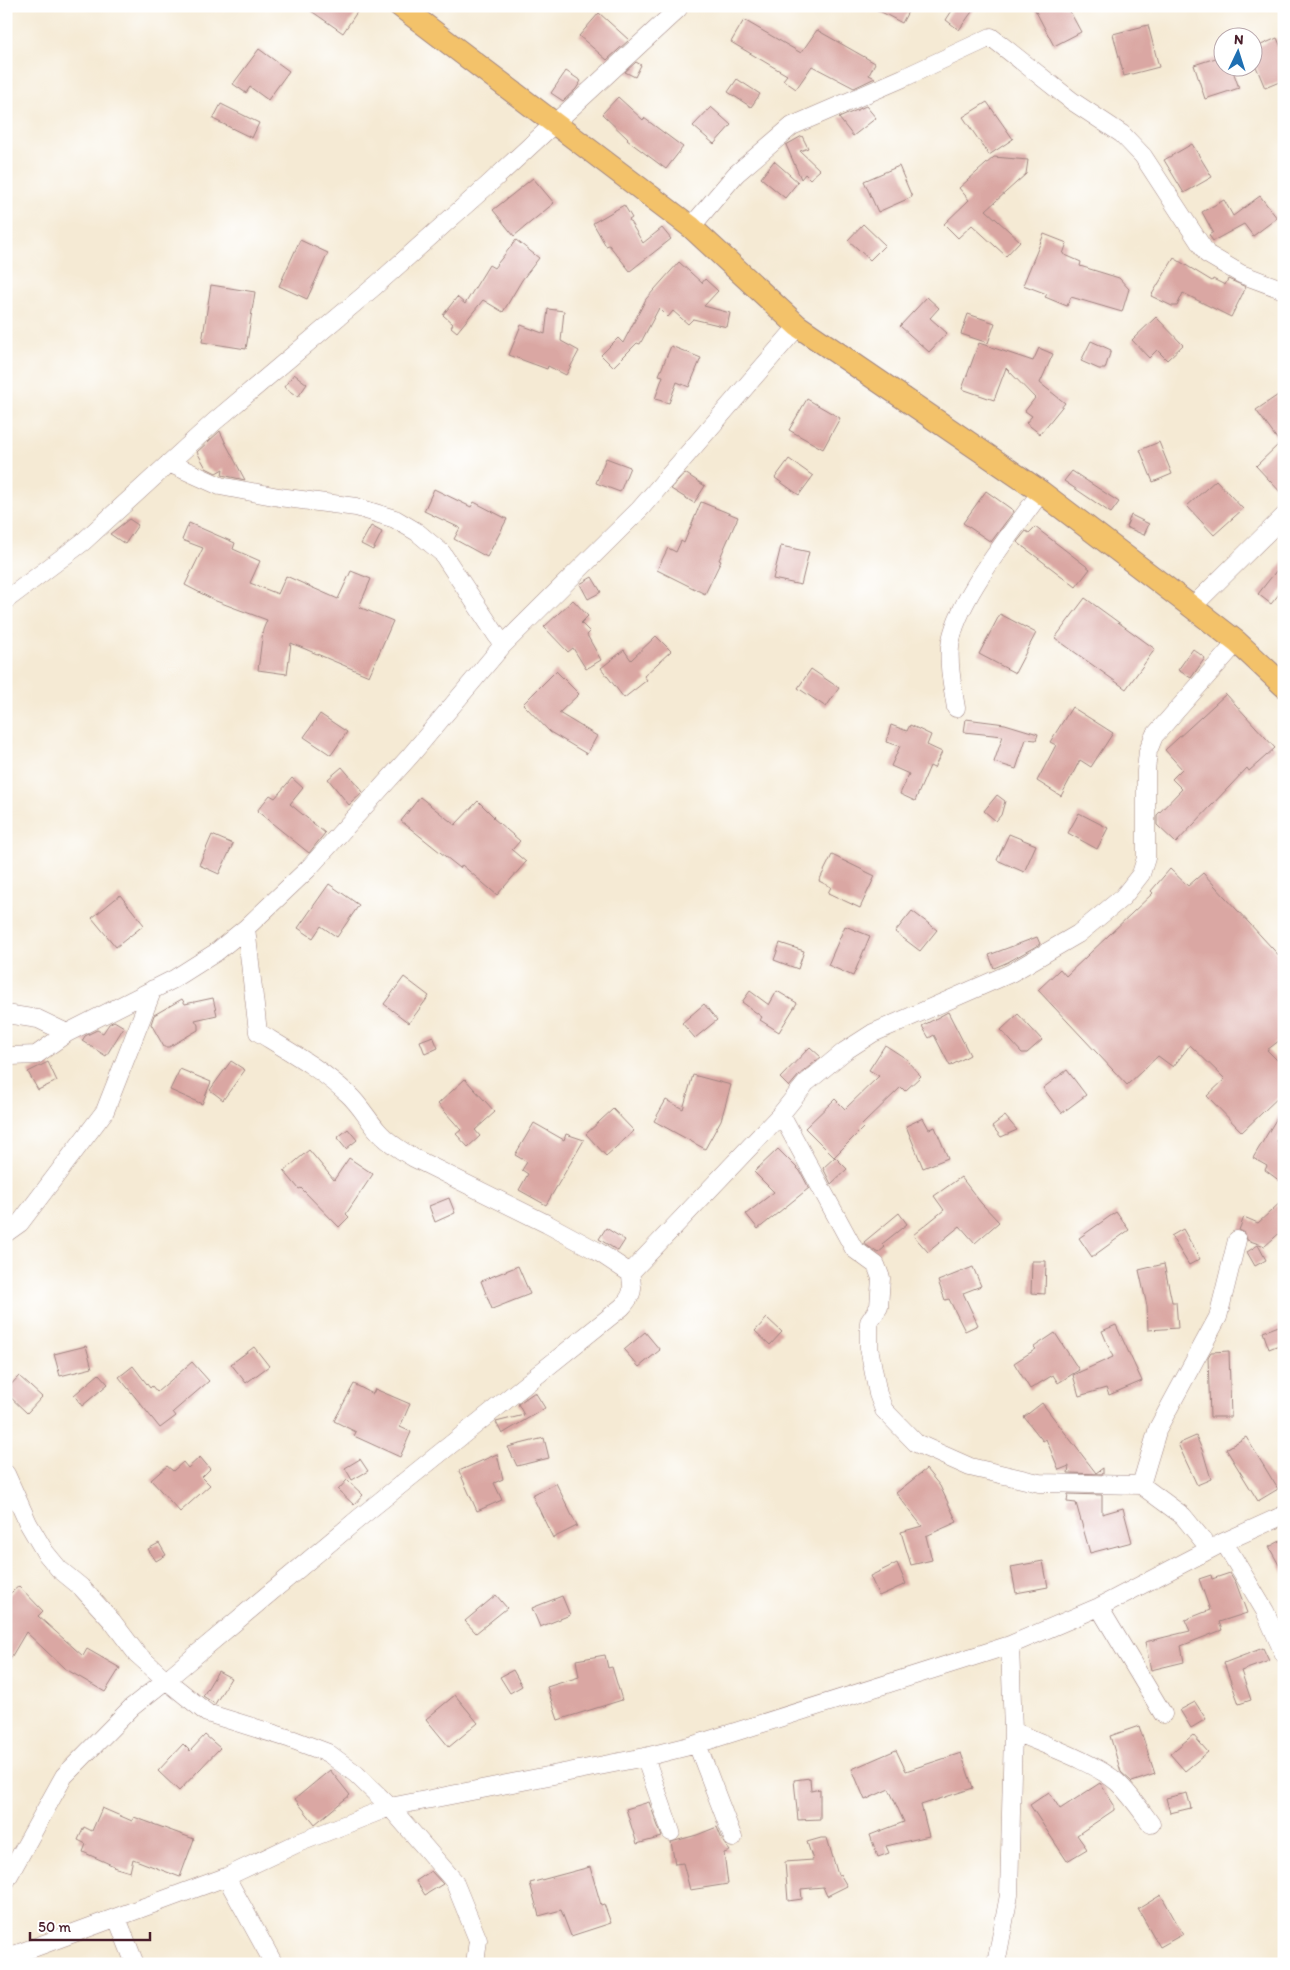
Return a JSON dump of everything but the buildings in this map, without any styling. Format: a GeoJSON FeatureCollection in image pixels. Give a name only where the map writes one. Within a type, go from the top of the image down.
{"type":"FeatureCollection","features":[{"type":"Feature","properties":{"kind":"main road"},"geometry":{"type":"LineString","coordinates":[[413,10],[554,123],[691,227],[798,326],[1041,492],[1192,606],[1237,642],[1284,686]]}},
{"type":"Feature","properties":{"kind":"street"},"geometry":{"type":"LineString","coordinates":[[6,600],[82,542],[214,422],[375,286],[489,184],[678,8]]}},
{"type":"Feature","properties":{"kind":"street"},"geometry":{"type":"LineString","coordinates":[[691,227],[736,174],[792,126],[903,78],[991,37],[1072,100],[1122,134],[1143,156],[1206,254],[1241,274],[1284,290]]}},
{"type":"Feature","properties":{"kind":"street"},"geometry":{"type":"LineString","coordinates":[[6,1058],[36,1055],[67,1033],[174,979],[215,953],[246,928],[315,862],[410,756],[503,645],[640,509],[798,326]]}},
{"type":"Feature","properties":{"kind":"street"},"geometry":{"type":"LineString","coordinates":[[169,463],[220,486],[279,497],[356,507],[394,519],[417,532],[442,552],[503,645]]}},
{"type":"Feature","properties":{"kind":"street"},"geometry":{"type":"LineString","coordinates":[[956,708],[949,658],[952,634],[958,617],[969,596],[1041,492]]}},
{"type":"Feature","properties":{"kind":"street"},"geometry":{"type":"LineString","coordinates":[[1192,606],[1284,516]]}},
{"type":"Feature","properties":{"kind":"street"},"geometry":{"type":"LineString","coordinates":[[630,1273],[780,1114],[806,1083],[845,1051],[873,1033],[1011,974],[1078,934],[1123,897],[1141,874],[1146,858],[1146,771],[1148,751],[1154,736],[1237,642]]}},
{"type":"Feature","properties":{"kind":"street"},"geometry":{"type":"LineString","coordinates":[[6,1881],[64,1776],[132,1706],[166,1680],[358,1519],[622,1308],[630,1299],[634,1287],[630,1273],[597,1251],[414,1158],[392,1144],[377,1130],[349,1095],[329,1077],[258,1032],[246,928]]}},
{"type":"Feature","properties":{"kind":"street"},"geometry":{"type":"LineString","coordinates":[[6,1233],[20,1223],[105,1111],[153,989]]}},
{"type":"Feature","properties":{"kind":"street"},"geometry":{"type":"LineString","coordinates":[[6,1014],[38,1019],[67,1033]]}},
{"type":"Feature","properties":{"kind":"street"},"geometry":{"type":"LineString","coordinates":[[780,1114],[854,1249],[876,1265],[881,1278],[879,1306],[869,1322],[869,1348],[878,1394],[884,1410],[916,1443],[970,1467],[1040,1483],[1141,1485],[1183,1516],[1217,1545],[1265,1611],[1284,1654]]}},
{"type":"Feature","properties":{"kind":"street"},"geometry":{"type":"LineString","coordinates":[[1141,1485],[1158,1428],[1218,1317],[1237,1240]]}},
{"type":"Feature","properties":{"kind":"street"},"geometry":{"type":"LineString","coordinates":[[6,1474],[28,1524],[45,1552],[59,1569],[82,1587],[112,1621],[137,1654],[166,1680],[207,1713],[291,1739],[328,1753],[356,1774],[390,1807],[454,1881],[478,1940],[475,1964]]}},
{"type":"Feature","properties":{"kind":"street"},"geometry":{"type":"LineString","coordinates":[[6,1958],[226,1877],[298,1843],[390,1807],[697,1744],[1010,1645],[1099,1607],[1217,1545],[1284,1515]]}},
{"type":"Feature","properties":{"kind":"street"},"geometry":{"type":"LineString","coordinates":[[1099,1607],[1162,1714]]}},
{"type":"Feature","properties":{"kind":"street"},"geometry":{"type":"LineString","coordinates":[[996,1964],[1009,1895],[1013,1731],[1010,1645]]}},
{"type":"Feature","properties":{"kind":"street"},"geometry":{"type":"LineString","coordinates":[[1013,1731],[1071,1757],[1115,1781],[1151,1824]]}},
{"type":"Feature","properties":{"kind":"street"},"geometry":{"type":"LineString","coordinates":[[697,1744],[733,1838]]}},
{"type":"Feature","properties":{"kind":"street"},"geometry":{"type":"LineString","coordinates":[[645,1756],[671,1832]]}},
{"type":"Feature","properties":{"kind":"street"},"geometry":{"type":"LineString","coordinates":[[226,1877],[274,1964]]}},
{"type":"Feature","properties":{"kind":"street"},"geometry":{"type":"LineString","coordinates":[[117,1918],[135,1964]]}}]}
